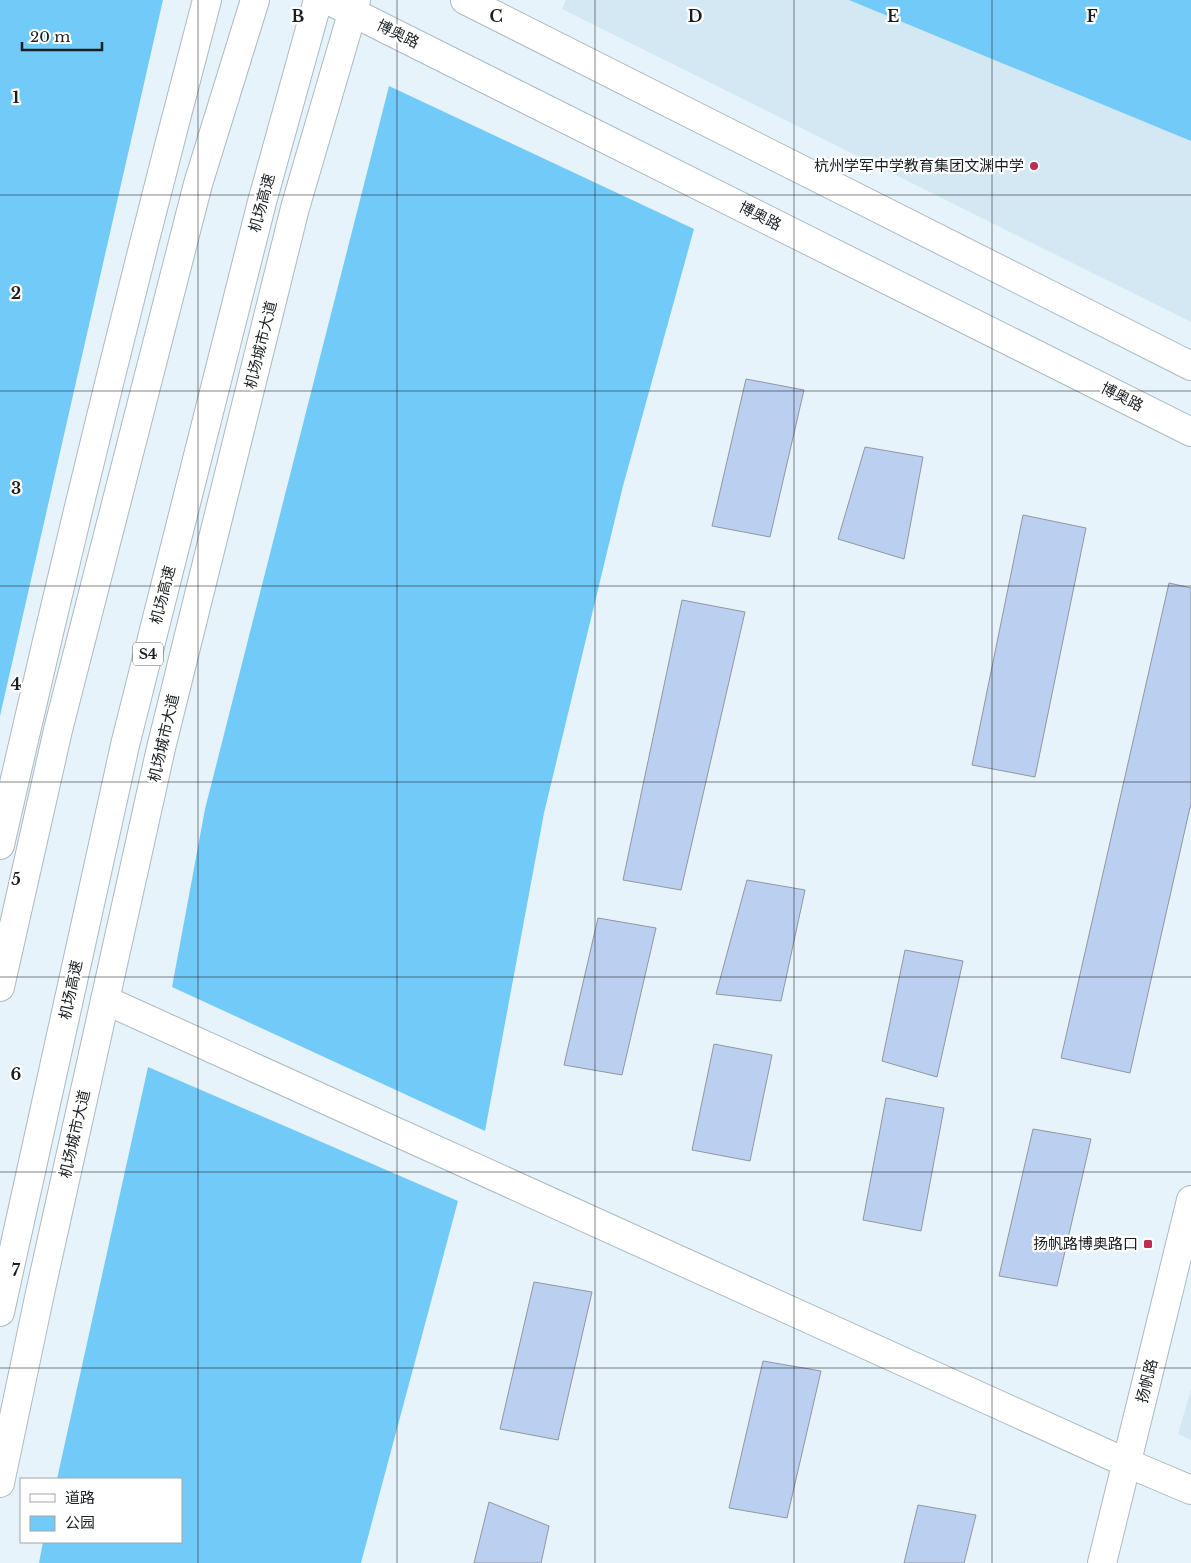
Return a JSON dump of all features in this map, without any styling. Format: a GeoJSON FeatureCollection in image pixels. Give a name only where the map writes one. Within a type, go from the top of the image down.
{"type":"FeatureCollection","features":[{"type":"Feature","properties":{"kind":"main road"},"geometry":{"type":"LineString","coordinates":[[0,845],[28,720],[161,172],[207,0]]}},
{"type":"Feature","properties":{"kind":"main road"},"geometry":{"type":"LineString","coordinates":[[0,988],[58,730],[198,184],[255,0]]}},
{"type":"Feature","properties":{"kind":"main road","name":"机场高速"},"geometry":{"type":"LineString","coordinates":[[0,1312],[125,745],[262,202],[318,0]]}},
{"type":"Feature","properties":{"kind":"main road","name":"博奥路"},"geometry":{"type":"LineString","coordinates":[[328,0],[354,6],[1191,432]]}},
{"type":"Feature","properties":{"kind":"main road"},"geometry":{"type":"LineString","coordinates":[[465,0],[1191,366]]}},
{"type":"Feature","properties":{"kind":"main road","name":"机场城市大道"},"geometry":{"type":"LineString","coordinates":[[0,1483],[40,1293],[161,748],[293,218],[354,6]]}},
{"type":"Feature","properties":{"kind":"main road"},"geometry":{"type":"LineString","coordinates":[[105,1000],[1127,1463],[1191,1490]]}},
{"type":"Feature","properties":{"kind":"main road","name":"扬帆路"},"geometry":{"type":"LineString","coordinates":[[1102,1563],[1191,1200]]}},
{"type":"Feature","properties":{"kind":"shaded area","name":"杭州学军中学教育集团文渊中学"},"geometry":{"type":"Polygon","coordinates":[[[566,0],[1191,0],[1191,322],[562,9],[566,0]]]}},
{"type":"Feature","properties":{"kind":"shaded area"},"geometry":{"type":"Polygon","coordinates":[[[1191,1389],[1191,1440],[1178,1434],[1191,1389]]]}},
{"type":"Feature","properties":{"kind":"green space"},"geometry":{"type":"Polygon","coordinates":[[[0,0],[163,0],[0,716],[0,0]]]}},
{"type":"Feature","properties":{"kind":"green space"},"geometry":{"type":"Polygon","coordinates":[[[849,0],[1191,0],[1191,141],[849,0]]]}},
{"type":"Feature","properties":{"kind":"green space"},"geometry":{"type":"Polygon","coordinates":[[[389,86],[694,229],[623,486],[544,813],[485,1131],[172,987],[205,809],[389,86]]]}},
{"type":"Feature","properties":{"kind":"green space"},"geometry":{"type":"Polygon","coordinates":[[[148,1067],[458,1201],[361,1563],[39,1563],[43,1543],[182,1543],[182,1478],[57,1478],[148,1067]]]}},
{"type":"Feature","properties":{"kind":"building"},"geometry":{"type":"Polygon","coordinates":[[[746,379],[804,390],[770,537],[712,526],[746,379]]]}},
{"type":"Feature","properties":{"kind":"building"},"geometry":{"type":"Polygon","coordinates":[[[865,447],[923,457],[904,559],[838,539],[865,447]]]}},
{"type":"Feature","properties":{"kind":"building"},"geometry":{"type":"Polygon","coordinates":[[[1023,515],[1086,528],[1035,777],[972,765],[1023,515]]]}},
{"type":"Feature","properties":{"kind":"building"},"geometry":{"type":"Polygon","coordinates":[[[1169,583],[1191,588],[1191,803],[1130,1073],[1061,1058],[1169,583]]]}},
{"type":"Feature","properties":{"kind":"building"},"geometry":{"type":"Polygon","coordinates":[[[682,600],[745,612],[681,890],[623,880],[682,600]]]}},
{"type":"Feature","properties":{"kind":"building"},"geometry":{"type":"Polygon","coordinates":[[[747,880],[805,890],[781,1001],[716,994],[747,880]]]}},
{"type":"Feature","properties":{"kind":"building"},"geometry":{"type":"Polygon","coordinates":[[[598,918],[656,928],[622,1075],[564,1065],[598,918]]]}},
{"type":"Feature","properties":{"kind":"building"},"geometry":{"type":"Polygon","coordinates":[[[905,950],[963,961],[937,1077],[882,1061],[905,950]]]}},
{"type":"Feature","properties":{"kind":"building"},"geometry":{"type":"Polygon","coordinates":[[[714,1044],[772,1055],[750,1161],[692,1150],[714,1044]]]}},
{"type":"Feature","properties":{"kind":"building"},"geometry":{"type":"Polygon","coordinates":[[[886,1098],[944,1108],[921,1231],[863,1220],[886,1098]]]}},
{"type":"Feature","properties":{"kind":"building"},"geometry":{"type":"Polygon","coordinates":[[[1033,1129],[1091,1139],[1057,1286],[999,1276],[1033,1129]]]}},
{"type":"Feature","properties":{"kind":"building"},"geometry":{"type":"Polygon","coordinates":[[[534,1282],[592,1292],[558,1440],[500,1429],[534,1282]]]}},
{"type":"Feature","properties":{"kind":"building"},"geometry":{"type":"Polygon","coordinates":[[[763,1361],[821,1371],[787,1518],[729,1508],[763,1361]]]}},
{"type":"Feature","properties":{"kind":"building"},"geometry":{"type":"Polygon","coordinates":[[[489,1502],[549,1526],[541,1563],[474,1563],[489,1502]]]}},
{"type":"Feature","properties":{"kind":"building"},"geometry":{"type":"Polygon","coordinates":[[[918,1505],[976,1515],[964,1563],[904,1563],[918,1505]]]}},
{"type":"Feature","properties":{"kind":"place","name":"杭州学军中学教育集团文渊中学"},"geometry":{"type":"Point","coordinates":[1034,166]}},
{"type":"Feature","properties":{"kind":"place","name":"扬帆路博奥路口"},"geometry":{"type":"Point","coordinates":[1148,1244]}}]}
